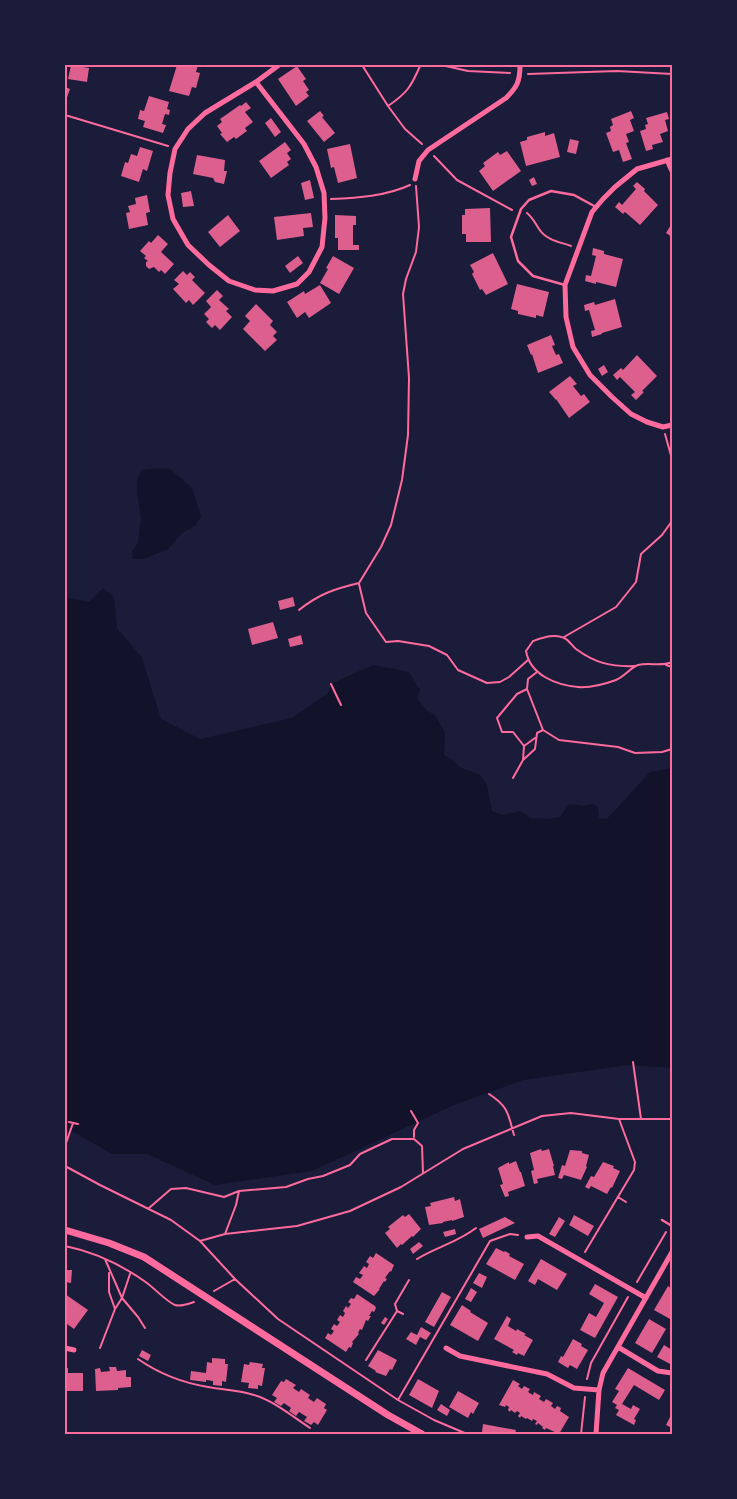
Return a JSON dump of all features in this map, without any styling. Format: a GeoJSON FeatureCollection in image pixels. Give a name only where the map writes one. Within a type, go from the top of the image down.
{"type":"FeatureCollection","features":[{"type":"Feature","properties":{"kind":"street"},"geometry":{"type":"LineString","coordinates":[[256,82],[304,144],[316,167],[324,193],[325,218],[322,247],[309,272],[297,284],[273,290],[256,290],[229,280],[209,265],[188,245],[173,219],[168,195],[170,173],[176,149],[188,129],[205,113],[256,82],[279,65]]}},
{"type":"Feature","properties":{"kind":"street"},"geometry":{"type":"LineString","coordinates":[[416,179],[419,161],[428,150],[506,98],[516,87],[520,74],[520,65]]}},
{"type":"Feature","properties":{"kind":"street"},"geometry":{"type":"LineString","coordinates":[[672,171],[669,159],[637,169],[615,187],[596,207],[592,212],[564,285],[566,317],[573,347],[590,375],[631,414],[648,419],[663,427],[672,425]]}},
{"type":"Feature","properties":{"kind":"street"},"geometry":{"type":"LineString","coordinates":[[65,1230],[109,1243],[144,1257],[388,1415],[422,1434]]}},
{"type":"Feature","properties":{"kind":"street"},"geometry":{"type":"LineString","coordinates":[[527,1237],[538,1236],[646,1298]]}},
{"type":"Feature","properties":{"kind":"street"},"geometry":{"type":"LineString","coordinates":[[596,1434],[599,1390],[603,1373],[672,1252]]}},
{"type":"Feature","properties":{"kind":"street"},"geometry":{"type":"LineString","coordinates":[[618,1347],[658,1371],[672,1373]]}},
{"type":"Feature","properties":{"kind":"street"},"geometry":{"type":"LineString","coordinates":[[65,1348],[74,1350]]}},
{"type":"Feature","properties":{"kind":"street"},"geometry":{"type":"LineString","coordinates":[[446,1348],[460,1356],[547,1374],[574,1388],[599,1390]]}},
{"type":"Feature","properties":{"kind":"lane"},"geometry":{"type":"LineString","coordinates":[[564,285],[533,276],[518,261],[511,237],[521,209],[529,200],[551,191],[574,195],[596,207]]}},
{"type":"Feature","properties":{"kind":"lane"},"geometry":{"type":"LineString","coordinates":[[662,1220],[671,1225]]}},
{"type":"Feature","properties":{"kind":"path"},"geometry":{"type":"LineString","coordinates":[[362,65],[405,129],[457,180],[519,214]]}},
{"type":"Feature","properties":{"kind":"path"},"geometry":{"type":"LineString","coordinates":[[441,65],[468,71],[520,74],[617,71],[672,74]]}},
{"type":"Feature","properties":{"kind":"path"},"geometry":{"type":"LineString","coordinates":[[388,106],[402,97],[411,86],[420,66]]}},
{"type":"Feature","properties":{"kind":"path"},"geometry":{"type":"LineString","coordinates":[[65,115],[176,149]]}},
{"type":"Feature","properties":{"kind":"path"},"geometry":{"type":"LineString","coordinates":[[324,200],[357,198],[380,194],[401,189],[416,179]]}},
{"type":"Feature","properties":{"kind":"path"},"geometry":{"type":"LineString","coordinates":[[416,179],[418,236],[416,252],[406,279],[403,294],[409,378],[408,435],[402,480],[391,525],[381,547],[359,583],[366,613],[386,642],[398,641],[429,646],[447,654],[458,670],[486,683],[500,682],[528,660]]}},
{"type":"Feature","properties":{"kind":"path"},"geometry":{"type":"LineString","coordinates":[[521,209],[535,220],[546,238],[578,249]]}},
{"type":"Feature","properties":{"kind":"path"},"geometry":{"type":"LineString","coordinates":[[663,427],[672,459]]}},
{"type":"Feature","properties":{"kind":"path"},"geometry":{"type":"LineString","coordinates":[[564,638],[616,607],[636,582],[641,554],[662,535],[672,521]]}},
{"type":"Feature","properties":{"kind":"path"},"geometry":{"type":"LineString","coordinates":[[299,610],[312,600],[333,589],[359,583]]}},
{"type":"Feature","properties":{"kind":"path"},"geometry":{"type":"LineString","coordinates":[[635,666],[618,680],[580,687],[546,679],[537,672],[528,660],[526,651],[533,641],[552,636],[564,638],[574,648],[593,660],[617,667],[648,663],[672,667]]}},
{"type":"Feature","properties":{"kind":"path"},"geometry":{"type":"LineString","coordinates":[[666,665],[672,662]]}},
{"type":"Feature","properties":{"kind":"path"},"geometry":{"type":"LineString","coordinates":[[537,672],[528,679],[527,689],[543,730],[559,740],[618,747],[635,753],[672,750]]}},
{"type":"Feature","properties":{"kind":"path"},"geometry":{"type":"LineString","coordinates":[[331,684],[340,705]]}},
{"type":"Feature","properties":{"kind":"path"},"geometry":{"type":"LineString","coordinates":[[524,760],[524,746],[513,732],[502,732],[497,718],[517,694],[527,689]]}},
{"type":"Feature","properties":{"kind":"path"},"geometry":{"type":"LineString","coordinates":[[513,778],[524,760],[534,749],[537,733],[543,730]]}},
{"type":"Feature","properties":{"kind":"path"},"geometry":{"type":"LineString","coordinates":[[524,746],[535,738]]}},
{"type":"Feature","properties":{"kind":"path"},"geometry":{"type":"LineString","coordinates":[[633,1062],[641,1119]]}},
{"type":"Feature","properties":{"kind":"path"},"geometry":{"type":"LineString","coordinates":[[489,1094],[500,1101],[510,1116],[514,1135]]}},
{"type":"Feature","properties":{"kind":"path"},"geometry":{"type":"LineString","coordinates":[[411,1110],[418,1123],[414,1130],[414,1139]]}},
{"type":"Feature","properties":{"kind":"path"},"geometry":{"type":"LineString","coordinates":[[200,1241],[225,1234],[297,1226],[350,1211],[401,1187],[463,1148],[542,1116],[571,1112],[619,1119],[672,1119]]}},
{"type":"Feature","properties":{"kind":"path"},"geometry":{"type":"LineString","coordinates":[[580,1261],[634,1170],[635,1162],[619,1119]]}},
{"type":"Feature","properties":{"kind":"path"},"geometry":{"type":"LineString","coordinates":[[69,1122],[78,1124]]}},
{"type":"Feature","properties":{"kind":"path"},"geometry":{"type":"LineString","coordinates":[[65,1146],[73,1123]]}},
{"type":"Feature","properties":{"kind":"path"},"geometry":{"type":"LineString","coordinates":[[149,1208],[171,1189],[186,1188],[224,1197],[239,1191],[286,1186],[323,1176],[350,1164],[360,1154],[392,1139],[414,1139],[422,1146],[424,1173]]}},
{"type":"Feature","properties":{"kind":"path"},"geometry":{"type":"LineString","coordinates":[[65,1166],[171,1220],[200,1241],[235,1280],[278,1319],[398,1400],[434,1420],[467,1434]]}},
{"type":"Feature","properties":{"kind":"path"},"geometry":{"type":"LineString","coordinates":[[225,1234],[239,1191]]}},
{"type":"Feature","properties":{"kind":"path"},"geometry":{"type":"LineString","coordinates":[[618,1197],[626,1202]]}},
{"type":"Feature","properties":{"kind":"path"},"geometry":{"type":"LineString","coordinates":[[581,1434],[587,1376],[591,1364],[671,1225]]}},
{"type":"Feature","properties":{"kind":"path"},"geometry":{"type":"LineString","coordinates":[[417,1259],[430,1251],[465,1237],[476,1228]]}},
{"type":"Feature","properties":{"kind":"path"},"geometry":{"type":"LineString","coordinates":[[398,1400],[490,1241],[510,1234],[527,1237]]}},
{"type":"Feature","properties":{"kind":"path"},"geometry":{"type":"LineString","coordinates":[[65,1246],[85,1250],[105,1259],[147,1283],[174,1305],[183,1306],[194,1302]]}},
{"type":"Feature","properties":{"kind":"path"},"geometry":{"type":"LineString","coordinates":[[105,1259],[122,1298],[145,1328]]}},
{"type":"Feature","properties":{"kind":"path"},"geometry":{"type":"LineString","coordinates":[[109,1270],[109,1292],[115,1309]]}},
{"type":"Feature","properties":{"kind":"path"},"geometry":{"type":"LineString","coordinates":[[100,1348],[115,1309],[122,1298],[130,1273]]}},
{"type":"Feature","properties":{"kind":"path"},"geometry":{"type":"LineString","coordinates":[[214,1291],[235,1280]]}},
{"type":"Feature","properties":{"kind":"path"},"geometry":{"type":"LineString","coordinates":[[403,1314],[397,1311],[395,1304],[409,1280]]}},
{"type":"Feature","properties":{"kind":"path"},"geometry":{"type":"LineString","coordinates":[[366,1360],[397,1311]]}},
{"type":"Feature","properties":{"kind":"path"},"geometry":{"type":"LineString","coordinates":[[138,1359],[149,1367],[186,1382],[256,1395],[269,1401],[310,1428]]}},
{"type":"Feature","properties":{"kind":"shaded area"},"geometry":{"type":"Polygon","coordinates":[[[170,469],[192,488],[201,516],[196,525],[182,533],[168,549],[144,559],[133,559],[132,552],[138,542],[141,518],[137,481],[141,470],[170,469]]]}},
{"type":"Feature","properties":{"kind":"shaded area"},"geometry":{"type":"Polygon","coordinates":[[[103,588],[114,597],[117,628],[142,658],[161,719],[200,739],[292,718],[328,693],[331,684],[373,665],[409,672],[420,690],[417,698],[427,711],[435,715],[445,733],[444,755],[453,760],[459,767],[480,775],[487,785],[492,811],[502,815],[520,811],[530,818],[549,819],[560,817],[569,804],[583,806],[594,804],[598,808],[599,818],[607,819],[650,772],[672,768],[672,1068],[628,1065],[523,1080],[454,1105],[312,1171],[215,1185],[147,1154],[112,1154],[65,1127],[65,597],[89,602],[103,588]]]}},
{"type":"Feature","properties":{"kind":"building"},"geometry":{"type":"Polygon","coordinates":[[[71,65],[89,68],[87,82],[68,79],[71,65]]]}},
{"type":"Feature","properties":{"kind":"building"},"geometry":{"type":"Polygon","coordinates":[[[177,65],[198,65],[196,72],[200,73],[196,88],[192,87],[189,96],[169,91],[177,65]]]}},
{"type":"Feature","properties":{"kind":"building"},"geometry":{"type":"Polygon","coordinates":[[[297,66],[306,79],[303,81],[309,90],[306,92],[309,96],[296,106],[278,79],[297,66]]]}},
{"type":"Feature","properties":{"kind":"building"},"geometry":{"type":"Polygon","coordinates":[[[65,87],[70,89],[65,103],[65,87]]]}},
{"type":"Feature","properties":{"kind":"building"},"geometry":{"type":"Polygon","coordinates":[[[149,96],[169,102],[167,109],[170,110],[169,115],[165,114],[162,124],[166,125],[163,133],[143,127],[145,121],[138,119],[140,110],[144,111],[149,96]]]}},
{"type":"Feature","properties":{"kind":"building"},"geometry":{"type":"Polygon","coordinates":[[[246,102],[251,108],[245,112],[253,122],[245,128],[247,131],[236,139],[234,137],[227,142],[220,134],[222,133],[217,126],[222,122],[220,119],[246,102]]]}},
{"type":"Feature","properties":{"kind":"building"},"geometry":{"type":"Polygon","coordinates":[[[320,111],[324,116],[322,117],[335,133],[324,142],[307,121],[320,111]]]}},
{"type":"Feature","properties":{"kind":"building"},"geometry":{"type":"Polygon","coordinates":[[[631,111],[634,118],[630,120],[634,131],[626,134],[629,142],[626,143],[632,159],[623,162],[619,150],[613,152],[606,133],[611,131],[610,127],[613,125],[611,119],[631,111]]]}},
{"type":"Feature","properties":{"kind":"building"},"geometry":{"type":"Polygon","coordinates":[[[667,112],[669,119],[665,120],[668,131],[660,134],[663,142],[652,145],[653,149],[646,151],[640,131],[646,129],[645,125],[648,124],[646,118],[667,112]]]}},
{"type":"Feature","properties":{"kind":"building"},"geometry":{"type":"Polygon","coordinates":[[[271,118],[281,132],[275,137],[265,123],[271,118]]]}},
{"type":"Feature","properties":{"kind":"building"},"geometry":{"type":"Polygon","coordinates":[[[545,132],[545,136],[554,133],[560,157],[526,166],[520,142],[527,140],[527,137],[545,132]]]}},
{"type":"Feature","properties":{"kind":"building"},"geometry":{"type":"Polygon","coordinates":[[[570,139],[579,141],[576,154],[567,152],[570,139]]]}},
{"type":"Feature","properties":{"kind":"building"},"geometry":{"type":"Polygon","coordinates":[[[285,142],[291,150],[287,153],[291,159],[287,162],[289,165],[271,178],[259,161],[285,142]]]}},
{"type":"Feature","properties":{"kind":"building"},"geometry":{"type":"Polygon","coordinates":[[[350,144],[357,178],[338,183],[334,167],[331,168],[327,149],[350,144]]]}},
{"type":"Feature","properties":{"kind":"building"},"geometry":{"type":"Polygon","coordinates":[[[140,147],[153,151],[147,171],[143,169],[139,182],[121,176],[125,162],[128,163],[131,154],[137,156],[140,147]]]}},
{"type":"Feature","properties":{"kind":"building"},"geometry":{"type":"Polygon","coordinates":[[[507,151],[521,171],[493,191],[479,171],[485,166],[483,163],[498,152],[500,155],[507,151]]]}},
{"type":"Feature","properties":{"kind":"building"},"geometry":{"type":"Polygon","coordinates":[[[197,155],[225,160],[224,171],[227,171],[224,184],[215,182],[213,178],[193,174],[197,155]]]}},
{"type":"Feature","properties":{"kind":"building"},"geometry":{"type":"Polygon","coordinates":[[[534,177],[537,184],[532,186],[529,180],[534,177]]]}},
{"type":"Feature","properties":{"kind":"building"},"geometry":{"type":"Polygon","coordinates":[[[310,180],[314,198],[305,200],[301,183],[310,180]]]}},
{"type":"Feature","properties":{"kind":"building"},"geometry":{"type":"Polygon","coordinates":[[[637,182],[658,205],[640,225],[625,212],[623,214],[615,207],[619,202],[622,205],[636,189],[633,186],[637,182]]]}},
{"type":"Feature","properties":{"kind":"building"},"geometry":{"type":"Polygon","coordinates":[[[191,191],[194,206],[183,207],[181,193],[191,191]]]}},
{"type":"Feature","properties":{"kind":"building"},"geometry":{"type":"Polygon","coordinates":[[[147,195],[150,212],[146,213],[148,225],[129,229],[126,213],[130,212],[128,206],[136,204],[135,198],[147,195]]]}},
{"type":"Feature","properties":{"kind":"building"},"geometry":{"type":"Polygon","coordinates":[[[490,208],[491,242],[466,242],[466,234],[462,234],[462,215],[465,215],[465,209],[490,208]]]}},
{"type":"Feature","properties":{"kind":"building"},"geometry":{"type":"Polygon","coordinates":[[[311,213],[313,227],[303,228],[304,236],[277,240],[274,217],[311,213]]]}},
{"type":"Feature","properties":{"kind":"building"},"geometry":{"type":"Polygon","coordinates":[[[228,215],[240,231],[220,247],[208,232],[228,215]]]}},
{"type":"Feature","properties":{"kind":"building"},"geometry":{"type":"Polygon","coordinates":[[[335,215],[356,216],[356,225],[353,225],[353,245],[359,245],[359,250],[338,250],[338,238],[335,238],[335,215]]]}},
{"type":"Feature","properties":{"kind":"building"},"geometry":{"type":"Polygon","coordinates":[[[672,223],[672,237],[666,233],[672,223]]]}},
{"type":"Feature","properties":{"kind":"building"},"geometry":{"type":"Polygon","coordinates":[[[158,235],[168,244],[161,252],[174,264],[165,274],[161,270],[159,272],[154,267],[149,269],[146,266],[148,261],[144,258],[146,256],[140,251],[158,235]]]}},
{"type":"Feature","properties":{"kind":"building"},"geometry":{"type":"Polygon","coordinates":[[[593,248],[604,251],[604,254],[623,259],[616,287],[585,281],[586,275],[591,276],[596,256],[592,255],[593,248]]]}},
{"type":"Feature","properties":{"kind":"building"},"geometry":{"type":"Polygon","coordinates":[[[493,253],[508,284],[486,295],[482,289],[480,290],[470,265],[493,253]]]}},
{"type":"Feature","properties":{"kind":"building"},"geometry":{"type":"Polygon","coordinates":[[[298,256],[303,263],[290,273],[285,266],[298,256]]]}},
{"type":"Feature","properties":{"kind":"building"},"geometry":{"type":"Polygon","coordinates":[[[333,256],[354,268],[339,294],[320,283],[333,256]]]}},
{"type":"Feature","properties":{"kind":"building"},"geometry":{"type":"Polygon","coordinates":[[[183,271],[187,275],[190,272],[195,277],[192,280],[205,293],[193,305],[189,300],[186,303],[173,289],[179,284],[174,280],[183,271]]]}},
{"type":"Feature","properties":{"kind":"building"},"geometry":{"type":"Polygon","coordinates":[[[517,284],[549,292],[543,317],[536,315],[536,318],[518,314],[518,311],[511,309],[517,284]]]}},
{"type":"Feature","properties":{"kind":"building"},"geometry":{"type":"Polygon","coordinates":[[[320,285],[331,303],[309,318],[305,312],[297,318],[287,302],[304,291],[305,294],[320,285]]]}},
{"type":"Feature","properties":{"kind":"building"},"geometry":{"type":"Polygon","coordinates":[[[217,290],[223,296],[219,300],[229,309],[226,311],[232,317],[220,330],[215,325],[212,328],[206,322],[209,319],[204,314],[211,307],[206,301],[217,290]]]}},
{"type":"Feature","properties":{"kind":"building"},"geometry":{"type":"Polygon","coordinates":[[[615,299],[622,327],[592,337],[591,331],[595,330],[589,310],[585,311],[584,305],[594,302],[595,305],[615,299]]]}},
{"type":"Feature","properties":{"kind":"building"},"geometry":{"type":"Polygon","coordinates":[[[256,304],[273,321],[270,325],[277,332],[273,336],[277,340],[265,351],[243,329],[250,321],[245,316],[256,304]]]}},
{"type":"Feature","properties":{"kind":"building"},"geometry":{"type":"Polygon","coordinates":[[[551,335],[555,345],[552,346],[556,355],[559,354],[563,363],[538,373],[527,345],[551,335]]]}},
{"type":"Feature","properties":{"kind":"building"},"geometry":{"type":"Polygon","coordinates":[[[637,355],[657,376],[636,400],[631,395],[635,392],[620,377],[617,380],[613,375],[621,368],[623,370],[637,355]]]}},
{"type":"Feature","properties":{"kind":"building"},"geometry":{"type":"Polygon","coordinates":[[[604,365],[608,372],[602,376],[598,369],[604,365]]]}},
{"type":"Feature","properties":{"kind":"building"},"geometry":{"type":"Polygon","coordinates":[[[570,376],[577,384],[573,386],[581,396],[584,394],[590,402],[569,418],[549,392],[570,376]]]}},
{"type":"Feature","properties":{"kind":"building"},"geometry":{"type":"Polygon","coordinates":[[[293,597],[295,606],[280,610],[278,601],[293,597]]]}},
{"type":"Feature","properties":{"kind":"building"},"geometry":{"type":"Polygon","coordinates":[[[273,622],[278,638],[252,645],[248,629],[273,622]]]}},
{"type":"Feature","properties":{"kind":"building"},"geometry":{"type":"Polygon","coordinates":[[[301,635],[303,644],[290,647],[288,639],[301,635]]]}},
{"type":"Feature","properties":{"kind":"building"},"geometry":{"type":"Polygon","coordinates":[[[541,1149],[542,1151],[549,1149],[555,1175],[537,1179],[538,1183],[534,1184],[531,1171],[534,1170],[530,1153],[541,1149]]]}},
{"type":"Feature","properties":{"kind":"building"},"geometry":{"type":"Polygon","coordinates":[[[570,1150],[582,1151],[582,1153],[589,1155],[587,1167],[581,1180],[564,1175],[562,1179],[558,1178],[562,1165],[565,1166],[570,1150]]]}},
{"type":"Feature","properties":{"kind":"building"},"geometry":{"type":"Polygon","coordinates":[[[516,1161],[525,1186],[508,1192],[509,1196],[505,1197],[500,1185],[503,1184],[498,1168],[509,1162],[509,1164],[516,1161]]]}},
{"type":"Feature","properties":{"kind":"building"},"geometry":{"type":"Polygon","coordinates":[[[603,1162],[614,1166],[613,1168],[620,1171],[607,1194],[591,1186],[589,1189],[585,1187],[591,1176],[594,1177],[603,1162]]]}},
{"type":"Feature","properties":{"kind":"building"},"geometry":{"type":"Polygon","coordinates":[[[454,1197],[455,1201],[460,1199],[464,1217],[429,1225],[425,1207],[431,1206],[430,1203],[454,1197]]]}},
{"type":"Feature","properties":{"kind":"building"},"geometry":{"type":"Polygon","coordinates":[[[409,1214],[421,1229],[397,1248],[385,1233],[390,1229],[388,1227],[403,1215],[405,1217],[409,1214]]]}},
{"type":"Feature","properties":{"kind":"building"},"geometry":{"type":"Polygon","coordinates":[[[574,1215],[594,1226],[588,1236],[569,1225],[574,1215]]]}},
{"type":"Feature","properties":{"kind":"building"},"geometry":{"type":"Polygon","coordinates":[[[505,1217],[515,1223],[483,1238],[479,1229],[505,1217]]]}},
{"type":"Feature","properties":{"kind":"building"},"geometry":{"type":"Polygon","coordinates":[[[559,1217],[565,1221],[555,1237],[549,1234],[559,1217]]]}},
{"type":"Feature","properties":{"kind":"building"},"geometry":{"type":"Polygon","coordinates":[[[455,1229],[456,1234],[445,1237],[443,1232],[455,1229]]]}},
{"type":"Feature","properties":{"kind":"building"},"geometry":{"type":"Polygon","coordinates":[[[419,1242],[423,1246],[413,1254],[410,1249],[419,1242]]]}},
{"type":"Feature","properties":{"kind":"building"},"geometry":{"type":"Polygon","coordinates":[[[496,1248],[505,1251],[510,1254],[509,1256],[524,1264],[515,1280],[486,1264],[496,1248]]]}},
{"type":"Feature","properties":{"kind":"building"},"geometry":{"type":"Polygon","coordinates":[[[376,1253],[394,1265],[391,1272],[385,1278],[387,1279],[374,1296],[353,1282],[356,1277],[360,1279],[363,1275],[359,1273],[364,1266],[367,1268],[369,1264],[366,1262],[370,1256],[373,1258],[376,1253]]]}},
{"type":"Feature","properties":{"kind":"building"},"geometry":{"type":"Polygon","coordinates":[[[541,1259],[567,1274],[557,1290],[538,1279],[535,1285],[528,1281],[541,1259]]]}},
{"type":"Feature","properties":{"kind":"building"},"geometry":{"type":"Polygon","coordinates":[[[65,1270],[72,1270],[71,1283],[65,1282],[65,1270]]]}},
{"type":"Feature","properties":{"kind":"building"},"geometry":{"type":"Polygon","coordinates":[[[479,1273],[487,1277],[482,1288],[473,1283],[479,1273]]]}},
{"type":"Feature","properties":{"kind":"building"},"geometry":{"type":"Polygon","coordinates":[[[595,1284],[618,1297],[595,1338],[580,1330],[589,1313],[596,1317],[604,1303],[589,1294],[595,1284]]]}},
{"type":"Feature","properties":{"kind":"building"},"geometry":{"type":"Polygon","coordinates":[[[668,1286],[672,1289],[672,1315],[670,1319],[654,1310],[668,1286]]]}},
{"type":"Feature","properties":{"kind":"building"},"geometry":{"type":"Polygon","coordinates":[[[471,1288],[477,1292],[471,1302],[465,1299],[471,1288]]]}},
{"type":"Feature","properties":{"kind":"building"},"geometry":{"type":"Polygon","coordinates":[[[442,1292],[451,1297],[434,1327],[425,1322],[442,1292]]]}},
{"type":"Feature","properties":{"kind":"building"},"geometry":{"type":"Polygon","coordinates":[[[65,1294],[88,1310],[74,1329],[67,1324],[65,1327],[65,1294]]]}},
{"type":"Feature","properties":{"kind":"building"},"geometry":{"type":"Polygon","coordinates":[[[357,1294],[376,1308],[374,1312],[372,1311],[368,1321],[366,1320],[362,1330],[360,1329],[359,1334],[352,1342],[351,1348],[349,1347],[346,1352],[325,1338],[328,1333],[331,1335],[334,1331],[331,1329],[334,1324],[337,1326],[340,1322],[337,1320],[340,1315],[343,1317],[345,1313],[343,1311],[346,1306],[348,1308],[351,1304],[348,1302],[351,1298],[354,1299],[357,1294]]]}},
{"type":"Feature","properties":{"kind":"building"},"geometry":{"type":"Polygon","coordinates":[[[462,1305],[488,1323],[478,1341],[450,1325],[462,1305]]]}},
{"type":"Feature","properties":{"kind":"building"},"geometry":{"type":"Polygon","coordinates":[[[507,1316],[511,1319],[508,1326],[526,1334],[524,1335],[533,1340],[524,1356],[518,1353],[517,1355],[512,1352],[514,1350],[494,1339],[507,1316]]]}},
{"type":"Feature","properties":{"kind":"building"},"geometry":{"type":"Polygon","coordinates":[[[385,1317],[388,1319],[384,1325],[381,1323],[385,1317]]]}},
{"type":"Feature","properties":{"kind":"building"},"geometry":{"type":"Polygon","coordinates":[[[649,1319],[666,1329],[652,1353],[635,1343],[649,1319]]]}},
{"type":"Feature","properties":{"kind":"building"},"geometry":{"type":"Polygon","coordinates":[[[421,1327],[431,1333],[426,1340],[420,1337],[416,1345],[406,1339],[411,1332],[417,1335],[421,1327]]]}},
{"type":"Feature","properties":{"kind":"building"},"geometry":{"type":"Polygon","coordinates":[[[573,1339],[588,1350],[577,1369],[570,1365],[568,1368],[558,1362],[573,1339]]]}},
{"type":"Feature","properties":{"kind":"building"},"geometry":{"type":"Polygon","coordinates":[[[664,1345],[672,1350],[672,1365],[657,1357],[664,1345]]]}},
{"type":"Feature","properties":{"kind":"building"},"geometry":{"type":"Polygon","coordinates":[[[142,1350],[151,1355],[148,1361],[139,1356],[142,1350]]]}},
{"type":"Feature","properties":{"kind":"building"},"geometry":{"type":"Polygon","coordinates":[[[378,1350],[397,1360],[392,1370],[390,1369],[386,1376],[375,1372],[368,1366],[378,1350]]]}},
{"type":"Feature","properties":{"kind":"building"},"geometry":{"type":"Polygon","coordinates":[[[212,1358],[225,1359],[225,1364],[228,1364],[226,1382],[222,1381],[222,1386],[213,1385],[213,1381],[190,1380],[191,1371],[206,1373],[207,1362],[212,1363],[212,1358]]]}},
{"type":"Feature","properties":{"kind":"building"},"geometry":{"type":"Polygon","coordinates":[[[250,1362],[263,1364],[262,1368],[265,1368],[262,1386],[258,1385],[258,1389],[248,1388],[249,1383],[241,1382],[244,1364],[249,1365],[250,1362]]]}},
{"type":"Feature","properties":{"kind":"building"},"geometry":{"type":"Polygon","coordinates":[[[109,1367],[116,1367],[117,1371],[126,1370],[126,1377],[131,1377],[131,1387],[118,1388],[118,1390],[96,1391],[95,1369],[100,1368],[101,1372],[110,1371],[109,1367]]]}},
{"type":"Feature","properties":{"kind":"building"},"geometry":{"type":"Polygon","coordinates":[[[65,1368],[68,1368],[68,1373],[83,1373],[83,1391],[65,1391],[65,1368]]]}},
{"type":"Feature","properties":{"kind":"building"},"geometry":{"type":"Polygon","coordinates":[[[628,1368],[665,1390],[659,1400],[634,1385],[622,1404],[631,1409],[633,1405],[640,1409],[634,1419],[636,1420],[634,1425],[616,1415],[619,1410],[615,1408],[617,1405],[612,1402],[619,1391],[615,1389],[628,1368]]]}},
{"type":"Feature","properties":{"kind":"building"},"geometry":{"type":"Polygon","coordinates":[[[286,1379],[296,1385],[293,1388],[299,1392],[301,1389],[310,1395],[308,1398],[314,1402],[317,1398],[326,1404],[324,1408],[327,1410],[318,1425],[314,1422],[311,1425],[304,1421],[307,1417],[299,1412],[296,1416],[289,1411],[291,1408],[284,1403],[281,1406],[274,1402],[277,1398],[272,1395],[281,1381],[284,1382],[286,1379]]]}},
{"type":"Feature","properties":{"kind":"building"},"geometry":{"type":"Polygon","coordinates":[[[418,1379],[439,1391],[432,1408],[409,1395],[418,1379]]]}},
{"type":"Feature","properties":{"kind":"building"},"geometry":{"type":"Polygon","coordinates":[[[513,1380],[520,1384],[518,1386],[522,1389],[524,1386],[530,1389],[528,1392],[533,1395],[534,1392],[541,1396],[539,1399],[544,1402],[546,1399],[553,1403],[551,1406],[555,1409],[557,1406],[561,1408],[560,1411],[569,1417],[559,1434],[546,1428],[545,1430],[538,1423],[537,1425],[535,1424],[537,1421],[533,1419],[532,1421],[521,1416],[520,1418],[518,1416],[520,1413],[517,1411],[515,1413],[511,1410],[510,1412],[508,1410],[509,1407],[506,1405],[505,1407],[499,1405],[513,1380]]]}},
{"type":"Feature","properties":{"kind":"building"},"geometry":{"type":"Polygon","coordinates":[[[458,1391],[479,1403],[473,1414],[471,1412],[468,1418],[449,1407],[458,1391]]]}},
{"type":"Feature","properties":{"kind":"building"},"geometry":{"type":"Polygon","coordinates":[[[441,1404],[450,1410],[447,1416],[437,1410],[441,1404]]]}},
{"type":"Feature","properties":{"kind":"building"},"geometry":{"type":"Polygon","coordinates":[[[672,1413],[672,1428],[666,1425],[672,1413]]]}},
{"type":"Feature","properties":{"kind":"building"},"geometry":{"type":"Polygon","coordinates":[[[483,1424],[516,1430],[515,1434],[492,1434],[482,1432],[483,1424]]]}}]}
